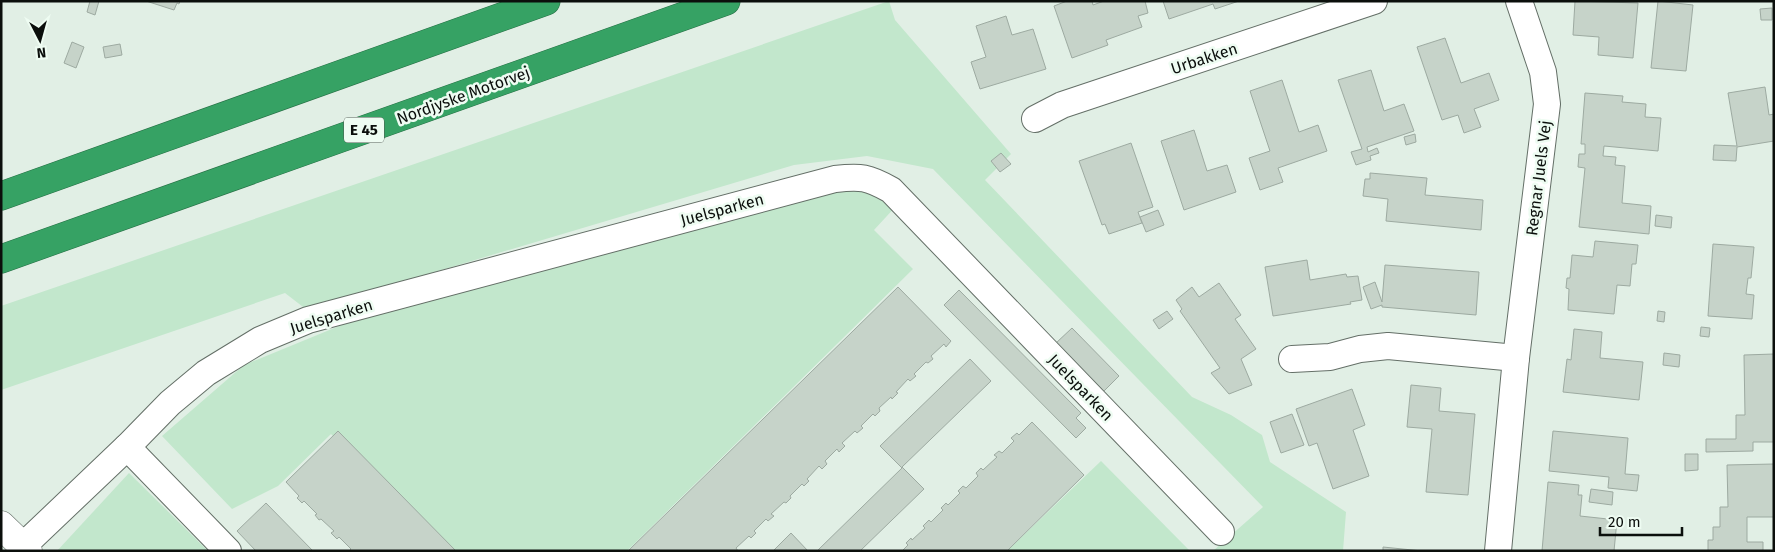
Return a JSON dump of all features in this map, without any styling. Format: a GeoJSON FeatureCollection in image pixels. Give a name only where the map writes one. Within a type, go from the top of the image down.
{"type":"FeatureCollection","features":[{"type":"Feature","properties":{"kind":"highway"},"geometry":{"type":"LineString","coordinates":[[1,196],[546,1]]}},
{"type":"Feature","properties":{"kind":"highway","name":"Nordjyske Motorvej"},"geometry":{"type":"LineString","coordinates":[[1,259],[726,1]]}},
{"type":"Feature","properties":{"kind":"street","name":"Urbakken"},"geometry":{"type":"LineString","coordinates":[[1036,119],[1062,105],[1374,1]]}},
{"type":"Feature","properties":{"kind":"street","name":"Regnar Juels Vej"},"geometry":{"type":"LineString","coordinates":[[1498,551],[1516,358],[1547,104],[1542,72],[1519,1]]}},
{"type":"Feature","properties":{"kind":"street","name":"Juelsparken"},"geometry":{"type":"LineString","coordinates":[[26,548],[170,403],[206,373],[260,340],[308,320],[835,179],[856,177],[873,180],[891,190],[1221,532]]}},
{"type":"Feature","properties":{"kind":"street"},"geometry":{"type":"LineString","coordinates":[[1292,359],[1330,357],[1360,349],[1388,346],[1516,358]]}},
{"type":"Feature","properties":{"kind":"street"},"geometry":{"type":"LineString","coordinates":[[127,447],[228,551]]}},
{"type":"Feature","properties":{"kind":"street"},"geometry":{"type":"LineString","coordinates":[[1,525],[26,548]]}},
{"type":"Feature","properties":{"kind":"green space"},"geometry":{"type":"Polygon","coordinates":[[[889,1],[895,20],[1011,154],[985,180],[1192,397],[1231,415],[1262,435],[1270,462],[1346,512],[1343,551],[1213,551],[1263,507],[933,169],[867,156],[794,165],[307,310],[285,293],[1,390],[1,306],[889,1]]]}},
{"type":"Feature","properties":{"kind":"green space"},"geometry":{"type":"Polygon","coordinates":[[[850,183],[898,204],[874,230],[913,269],[627,551],[447,551],[331,434],[278,486],[232,509],[162,436],[244,365],[366,315],[850,183]]]}},
{"type":"Feature","properties":{"kind":"green space"},"geometry":{"type":"Polygon","coordinates":[[[1101,461],[1190,551],[1007,551],[1101,461]]]}},
{"type":"Feature","properties":{"kind":"green space"},"geometry":{"type":"Polygon","coordinates":[[[129,473],[208,551],[57,551],[129,473]]]}},
{"type":"Feature","properties":{"kind":"building"},"geometry":{"type":"Polygon","coordinates":[[[90,1],[99,1],[95,15],[87,12],[90,1]]]}},
{"type":"Feature","properties":{"kind":"building"},"geometry":{"type":"Polygon","coordinates":[[[146,1],[180,1],[174,10],[146,1]]]}},
{"type":"Feature","properties":{"kind":"building"},"geometry":{"type":"Polygon","coordinates":[[[1067,1],[1092,1],[1093,5],[1104,1],[1145,1],[1148,13],[1138,16],[1142,27],[1106,40],[1108,45],[1072,58],[1054,6],[1067,1]]]}},
{"type":"Feature","properties":{"kind":"building"},"geometry":{"type":"Polygon","coordinates":[[[1163,1],[1239,1],[1215,9],[1213,4],[1169,19],[1163,1]]]}},
{"type":"Feature","properties":{"kind":"building"},"geometry":{"type":"Polygon","coordinates":[[[1575,1],[1638,3],[1633,58],[1598,55],[1599,37],[1573,35],[1575,1]]]}},
{"type":"Feature","properties":{"kind":"building"},"geometry":{"type":"Polygon","coordinates":[[[1658,1],[1693,5],[1686,71],[1651,68],[1658,1]]]}},
{"type":"Feature","properties":{"kind":"building"},"geometry":{"type":"Polygon","coordinates":[[[1772,8],[1772,20],[1761,20],[1760,9],[1772,8]]]}},
{"type":"Feature","properties":{"kind":"building"},"geometry":{"type":"Polygon","coordinates":[[[1006,16],[1012,35],[1033,29],[1046,69],[980,89],[971,62],[986,57],[976,26],[1006,16]]]}},
{"type":"Feature","properties":{"kind":"building"},"geometry":{"type":"Polygon","coordinates":[[[1445,38],[1461,83],[1489,73],[1499,100],[1474,109],[1481,127],[1464,133],[1458,115],[1442,120],[1417,47],[1445,38]]]}},
{"type":"Feature","properties":{"kind":"building"},"geometry":{"type":"Polygon","coordinates":[[[72,42],[84,47],[76,68],[64,63],[72,42]]]}},
{"type":"Feature","properties":{"kind":"building"},"geometry":{"type":"Polygon","coordinates":[[[120,44],[122,55],[105,58],[103,47],[120,44]]]}},
{"type":"Feature","properties":{"kind":"building"},"geometry":{"type":"Polygon","coordinates":[[[1371,70],[1384,111],[1404,104],[1414,131],[1367,147],[1368,152],[1377,148],[1379,153],[1370,156],[1371,160],[1356,165],[1351,152],[1362,149],[1338,80],[1371,70]]]}},
{"type":"Feature","properties":{"kind":"building"},"geometry":{"type":"Polygon","coordinates":[[[1282,80],[1299,132],[1318,125],[1327,151],[1278,168],[1283,182],[1260,190],[1249,158],[1270,151],[1250,91],[1282,80]]]}},
{"type":"Feature","properties":{"kind":"building"},"geometry":{"type":"Polygon","coordinates":[[[1765,87],[1769,115],[1774,114],[1774,141],[1737,147],[1736,161],[1713,160],[1714,145],[1737,146],[1728,93],[1765,87]]]}},
{"type":"Feature","properties":{"kind":"building"},"geometry":{"type":"Polygon","coordinates":[[[1585,93],[1623,96],[1622,102],[1646,104],[1645,117],[1661,118],[1658,151],[1604,146],[1603,156],[1616,157],[1615,165],[1625,166],[1622,203],[1651,206],[1649,234],[1579,227],[1585,168],[1578,167],[1579,154],[1585,154],[1585,144],[1581,144],[1585,93]]]}},
{"type":"Feature","properties":{"kind":"building"},"geometry":{"type":"Polygon","coordinates":[[[1194,130],[1207,171],[1227,165],[1236,192],[1184,210],[1161,141],[1194,130]]]}},
{"type":"Feature","properties":{"kind":"building"},"geometry":{"type":"Polygon","coordinates":[[[1415,134],[1416,142],[1406,145],[1404,137],[1415,134]]]}},
{"type":"Feature","properties":{"kind":"building"},"geometry":{"type":"Polygon","coordinates":[[[1131,143],[1153,207],[1138,212],[1142,223],[1109,234],[1105,224],[1102,225],[1079,161],[1131,143]]]}},
{"type":"Feature","properties":{"kind":"building"},"geometry":{"type":"Polygon","coordinates":[[[1001,153],[1011,164],[1000,172],[991,161],[1001,153]]]}},
{"type":"Feature","properties":{"kind":"building"},"geometry":{"type":"Polygon","coordinates":[[[1370,173],[1427,178],[1425,195],[1483,200],[1481,230],[1386,221],[1388,199],[1363,196],[1365,179],[1370,179],[1370,173]]]}},
{"type":"Feature","properties":{"kind":"building"},"geometry":{"type":"Polygon","coordinates":[[[1158,210],[1164,225],[1146,232],[1140,217],[1158,210]]]}},
{"type":"Feature","properties":{"kind":"building"},"geometry":{"type":"Polygon","coordinates":[[[1656,215],[1672,217],[1671,228],[1655,226],[1656,215]]]}},
{"type":"Feature","properties":{"kind":"building"},"geometry":{"type":"Polygon","coordinates":[[[1595,241],[1638,245],[1636,264],[1632,264],[1630,286],[1617,285],[1614,314],[1568,310],[1569,289],[1566,288],[1567,278],[1570,278],[1572,255],[1593,257],[1595,241]]]}},
{"type":"Feature","properties":{"kind":"building"},"geometry":{"type":"Polygon","coordinates":[[[1713,244],[1754,247],[1751,278],[1748,278],[1746,294],[1754,295],[1752,319],[1708,316],[1713,244]]]}},
{"type":"Feature","properties":{"kind":"building"},"geometry":{"type":"Polygon","coordinates":[[[1307,260],[1310,280],[1346,274],[1347,277],[1358,276],[1362,300],[1350,302],[1351,304],[1273,316],[1265,267],[1307,260]]]}},
{"type":"Feature","properties":{"kind":"building"},"geometry":{"type":"Polygon","coordinates":[[[1385,265],[1479,272],[1476,315],[1382,307],[1382,305],[1371,309],[1363,287],[1375,282],[1382,302],[1385,265]]]}},
{"type":"Feature","properties":{"kind":"building"},"geometry":{"type":"Polygon","coordinates":[[[1219,283],[1241,315],[1235,319],[1256,349],[1241,359],[1252,385],[1229,394],[1211,373],[1220,368],[1180,311],[1182,309],[1176,300],[1192,287],[1199,297],[1219,283]]]}},
{"type":"Feature","properties":{"kind":"building"},"geometry":{"type":"Polygon","coordinates":[[[898,287],[951,341],[946,347],[944,344],[931,356],[933,359],[928,363],[926,362],[910,381],[908,379],[892,399],[891,397],[879,408],[880,411],[875,416],[873,414],[861,426],[863,428],[857,433],[855,431],[842,443],[845,446],[839,452],[837,449],[825,461],[827,464],[822,469],[819,466],[807,479],[809,481],[804,486],[802,484],[786,503],[784,502],[771,514],[774,516],[768,521],[766,519],[754,531],[756,533],[751,538],[749,536],[736,548],[738,551],[628,551],[898,287]]]}},
{"type":"Feature","properties":{"kind":"building"},"geometry":{"type":"Polygon","coordinates":[[[959,290],[1081,413],[1076,418],[1086,428],[1076,438],[944,305],[959,290]]]}},
{"type":"Feature","properties":{"kind":"building"},"geometry":{"type":"Polygon","coordinates":[[[1167,311],[1173,319],[1159,329],[1153,320],[1167,311]]]}},
{"type":"Feature","properties":{"kind":"building"},"geometry":{"type":"Polygon","coordinates":[[[1658,311],[1665,312],[1664,322],[1657,321],[1658,311]]]}},
{"type":"Feature","properties":{"kind":"building"},"geometry":{"type":"Polygon","coordinates":[[[1701,327],[1710,328],[1709,337],[1700,336],[1701,327]]]}},
{"type":"Feature","properties":{"kind":"building"},"geometry":{"type":"Polygon","coordinates":[[[1072,328],[1119,376],[1103,392],[1056,343],[1072,328]]]}},
{"type":"Feature","properties":{"kind":"building"},"geometry":{"type":"Polygon","coordinates":[[[1574,329],[1602,332],[1600,358],[1643,362],[1639,400],[1563,392],[1567,359],[1571,360],[1574,329]]]}},
{"type":"Feature","properties":{"kind":"building"},"geometry":{"type":"Polygon","coordinates":[[[1664,353],[1680,355],[1679,367],[1663,365],[1664,353]]]}},
{"type":"Feature","properties":{"kind":"building"},"geometry":{"type":"Polygon","coordinates":[[[1774,354],[1774,442],[1753,442],[1753,451],[1706,452],[1706,439],[1736,439],[1736,415],[1745,415],[1744,355],[1774,354]]]}},
{"type":"Feature","properties":{"kind":"building"},"geometry":{"type":"Polygon","coordinates":[[[970,359],[991,381],[902,467],[924,489],[860,551],[817,551],[902,468],[880,446],[970,359]]]}},
{"type":"Feature","properties":{"kind":"building"},"geometry":{"type":"Polygon","coordinates":[[[1411,385],[1441,388],[1439,411],[1475,414],[1468,495],[1426,492],[1432,429],[1407,427],[1411,385]]]}},
{"type":"Feature","properties":{"kind":"building"},"geometry":{"type":"Polygon","coordinates":[[[1352,389],[1365,425],[1353,430],[1369,476],[1333,489],[1317,443],[1309,446],[1296,409],[1352,389]]]}},
{"type":"Feature","properties":{"kind":"building"},"geometry":{"type":"Polygon","coordinates":[[[1292,414],[1304,445],[1281,453],[1270,422],[1292,414]]]}},
{"type":"Feature","properties":{"kind":"building"},"geometry":{"type":"Polygon","coordinates":[[[1032,422],[1084,475],[1007,551],[902,551],[908,545],[906,543],[911,538],[912,540],[925,528],[923,526],[929,520],[931,522],[943,510],[941,508],[946,503],[948,505],[960,493],[958,491],[963,486],[966,488],[978,476],[976,473],[981,468],[983,470],[997,457],[994,455],[999,451],[1002,453],[1014,441],[1011,438],[1017,433],[1019,435],[1032,422]]]}},
{"type":"Feature","properties":{"kind":"building"},"geometry":{"type":"Polygon","coordinates":[[[338,431],[456,551],[349,551],[351,549],[339,537],[337,539],[331,533],[334,531],[321,519],[319,520],[315,515],[317,514],[304,501],[302,503],[297,498],[299,496],[286,482],[338,431]]]}},
{"type":"Feature","properties":{"kind":"building"},"geometry":{"type":"Polygon","coordinates":[[[1553,431],[1628,438],[1625,474],[1639,475],[1637,491],[1608,488],[1609,477],[1549,471],[1553,431]]]}},
{"type":"Feature","properties":{"kind":"building"},"geometry":{"type":"Polygon","coordinates":[[[1685,454],[1698,454],[1698,470],[1685,471],[1685,454]]]}},
{"type":"Feature","properties":{"kind":"building"},"geometry":{"type":"Polygon","coordinates":[[[1774,464],[1774,517],[1747,517],[1747,542],[1763,542],[1763,551],[1708,551],[1708,540],[1713,540],[1713,527],[1720,527],[1720,507],[1728,507],[1727,465],[1774,464]]]}},
{"type":"Feature","properties":{"kind":"building"},"geometry":{"type":"Polygon","coordinates":[[[1548,482],[1579,485],[1578,495],[1582,495],[1580,516],[1617,520],[1614,551],[1542,551],[1548,482]]]}},
{"type":"Feature","properties":{"kind":"building"},"geometry":{"type":"Polygon","coordinates":[[[1591,489],[1613,492],[1612,505],[1589,502],[1591,489]]]}},
{"type":"Feature","properties":{"kind":"building"},"geometry":{"type":"Polygon","coordinates":[[[266,503],[313,551],[256,551],[237,531],[266,503]]]}},
{"type":"Feature","properties":{"kind":"building"},"geometry":{"type":"Polygon","coordinates":[[[791,533],[808,551],[773,551],[791,533]]]}},
{"type":"Feature","properties":{"kind":"building"},"geometry":{"type":"Polygon","coordinates":[[[1383,547],[1422,551],[1383,551],[1383,547]]]}}]}
